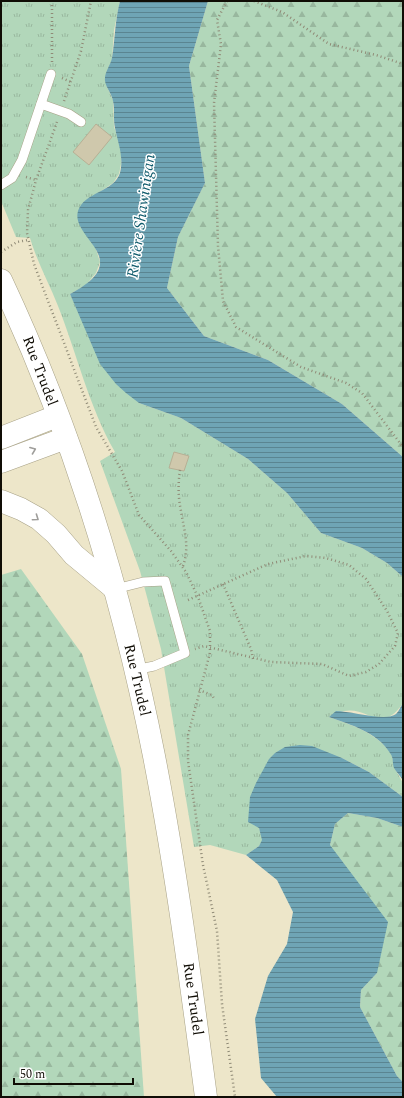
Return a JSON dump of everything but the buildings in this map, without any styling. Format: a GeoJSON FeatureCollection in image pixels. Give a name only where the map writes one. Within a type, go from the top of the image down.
{"type":"FeatureCollection","features":[{"type":"Feature","properties":{"kind":"main road","name":"Rue Trudel"},"geometry":{"type":"LineString","coordinates":[[1,280],[30,344],[58,416],[95,523],[115,588],[135,670],[164,808],[190,975],[206,1097]]}},
{"type":"Feature","properties":{"kind":"main road"},"geometry":{"type":"LineString","coordinates":[[1,438],[58,416]]}},
{"type":"Feature","properties":{"kind":"main road"},"geometry":{"type":"LineString","coordinates":[[1,462],[66,438]]}},
{"type":"Feature","properties":{"kind":"main road"},"geometry":{"type":"LineString","coordinates":[[1,501],[21,509],[39,519],[56,534],[74,555],[115,588]]}},
{"type":"Feature","properties":{"kind":"lane"},"geometry":{"type":"LineString","coordinates":[[1,185],[12,178],[19,166],[51,74]]}},
{"type":"Feature","properties":{"kind":"lane"},"geometry":{"type":"LineString","coordinates":[[41,104],[69,114],[81,122]]}},
{"type":"Feature","properties":{"kind":"lane"},"geometry":{"type":"LineString","coordinates":[[115,588],[143,582],[165,581],[184,653],[154,666],[135,670]]}},
{"type":"Feature","properties":{"kind":"path"},"geometry":{"type":"LineString","coordinates":[[52,1],[52,63]]}},
{"type":"Feature","properties":{"kind":"path"},"geometry":{"type":"LineString","coordinates":[[71,82],[81,51],[91,1]]}},
{"type":"Feature","properties":{"kind":"path"},"geometry":{"type":"LineString","coordinates":[[227,1],[216,20],[222,44],[214,103],[218,246],[223,301],[236,327],[301,367],[346,383],[362,393],[403,447]]}},
{"type":"Feature","properties":{"kind":"path"},"geometry":{"type":"LineString","coordinates":[[254,1],[282,12],[329,44],[376,55],[403,64]]}},
{"type":"Feature","properties":{"kind":"path"},"geometry":{"type":"LineString","coordinates":[[1,252],[17,242],[28,240],[28,210],[36,180],[46,153]]}},
{"type":"Feature","properties":{"kind":"path"},"geometry":{"type":"LineString","coordinates":[[26,177],[36,180]]}},
{"type":"Feature","properties":{"kind":"path"},"geometry":{"type":"LineString","coordinates":[[180,470],[179,498],[186,538],[186,555],[183,567]]}},
{"type":"Feature","properties":{"kind":"path"},"geometry":{"type":"LineString","coordinates":[[188,600],[254,569],[290,558],[312,556],[334,560],[355,569],[366,579],[392,619],[398,633],[397,643],[384,659],[373,668],[357,675],[342,674],[322,664],[277,663],[253,659],[204,646]]}},
{"type":"Feature","properties":{"kind":"path"},"geometry":{"type":"LineString","coordinates":[[223,584],[251,649],[253,659]]}},
{"type":"Feature","properties":{"kind":"path"},"geometry":{"type":"LineString","coordinates":[[238,619],[242,617]]}},
{"type":"Feature","properties":{"kind":"path"},"geometry":{"type":"LineString","coordinates":[[199,690],[212,695],[215,700]]}},
{"type":"Feature","properties":{"kind":"green space"},"geometry":{"type":"Polygon","coordinates":[[[1,1],[120,1],[114,30],[112,59],[107,72],[107,87],[113,100],[114,127],[121,146],[121,164],[119,174],[113,183],[83,203],[81,227],[95,246],[100,262],[96,273],[86,285],[70,294],[84,324],[139,403],[181,418],[248,459],[287,493],[321,533],[362,548],[387,563],[403,577],[403,703],[388,717],[381,718],[360,712],[342,711],[329,717],[370,734],[384,745],[393,758],[394,767],[402,782],[403,797],[369,772],[342,758],[259,828],[263,840],[259,846],[246,855],[210,845],[194,847],[161,649],[140,571],[100,461],[115,452],[98,417],[65,324],[36,256],[30,238],[16,237],[1,201],[1,1]]]}},
{"type":"Feature","properties":{"kind":"green space"},"geometry":{"type":"Polygon","coordinates":[[[208,1],[403,1],[403,457],[342,404],[268,360],[204,336],[167,288],[178,237],[205,183],[189,66],[208,1]]]}},
{"type":"Feature","properties":{"kind":"green space"},"geometry":{"type":"Polygon","coordinates":[[[21,569],[82,654],[121,769],[144,1097],[1,1097],[1,575],[21,569]]]}},
{"type":"Feature","properties":{"kind":"green space"},"geometry":{"type":"Polygon","coordinates":[[[348,813],[377,818],[403,827],[403,1082],[397,1076],[360,1007],[361,990],[377,973],[330,845],[335,824],[348,813]]]}},
{"type":"Feature","properties":{"kind":"water","name":"Rivière Shawinigan"},"geometry":{"type":"Polygon","coordinates":[[[120,1],[208,1],[189,66],[205,183],[178,237],[167,288],[204,336],[268,360],[342,404],[403,457],[403,577],[387,563],[362,548],[321,533],[287,493],[248,459],[181,418],[139,403],[116,384],[100,364],[70,294],[89,282],[98,270],[100,260],[96,250],[78,221],[78,211],[86,200],[112,184],[120,173],[120,150],[114,125],[113,101],[105,78],[112,58],[120,1]]]}},
{"type":"Feature","properties":{"kind":"water"},"geometry":{"type":"Polygon","coordinates":[[[403,703],[403,781],[394,768],[391,755],[385,746],[371,734],[329,717],[336,711],[377,717],[391,716],[396,714],[403,703]]]}},
{"type":"Feature","properties":{"kind":"water"},"geometry":{"type":"Polygon","coordinates":[[[300,745],[312,746],[342,758],[369,772],[403,797],[403,827],[377,818],[348,813],[335,824],[330,845],[388,922],[377,973],[361,990],[360,1007],[397,1076],[403,1082],[403,1097],[277,1097],[261,1078],[255,1019],[268,976],[287,944],[293,912],[277,880],[246,855],[259,846],[262,840],[259,828],[248,822],[250,797],[269,759],[285,747],[300,745]]]}}]}
